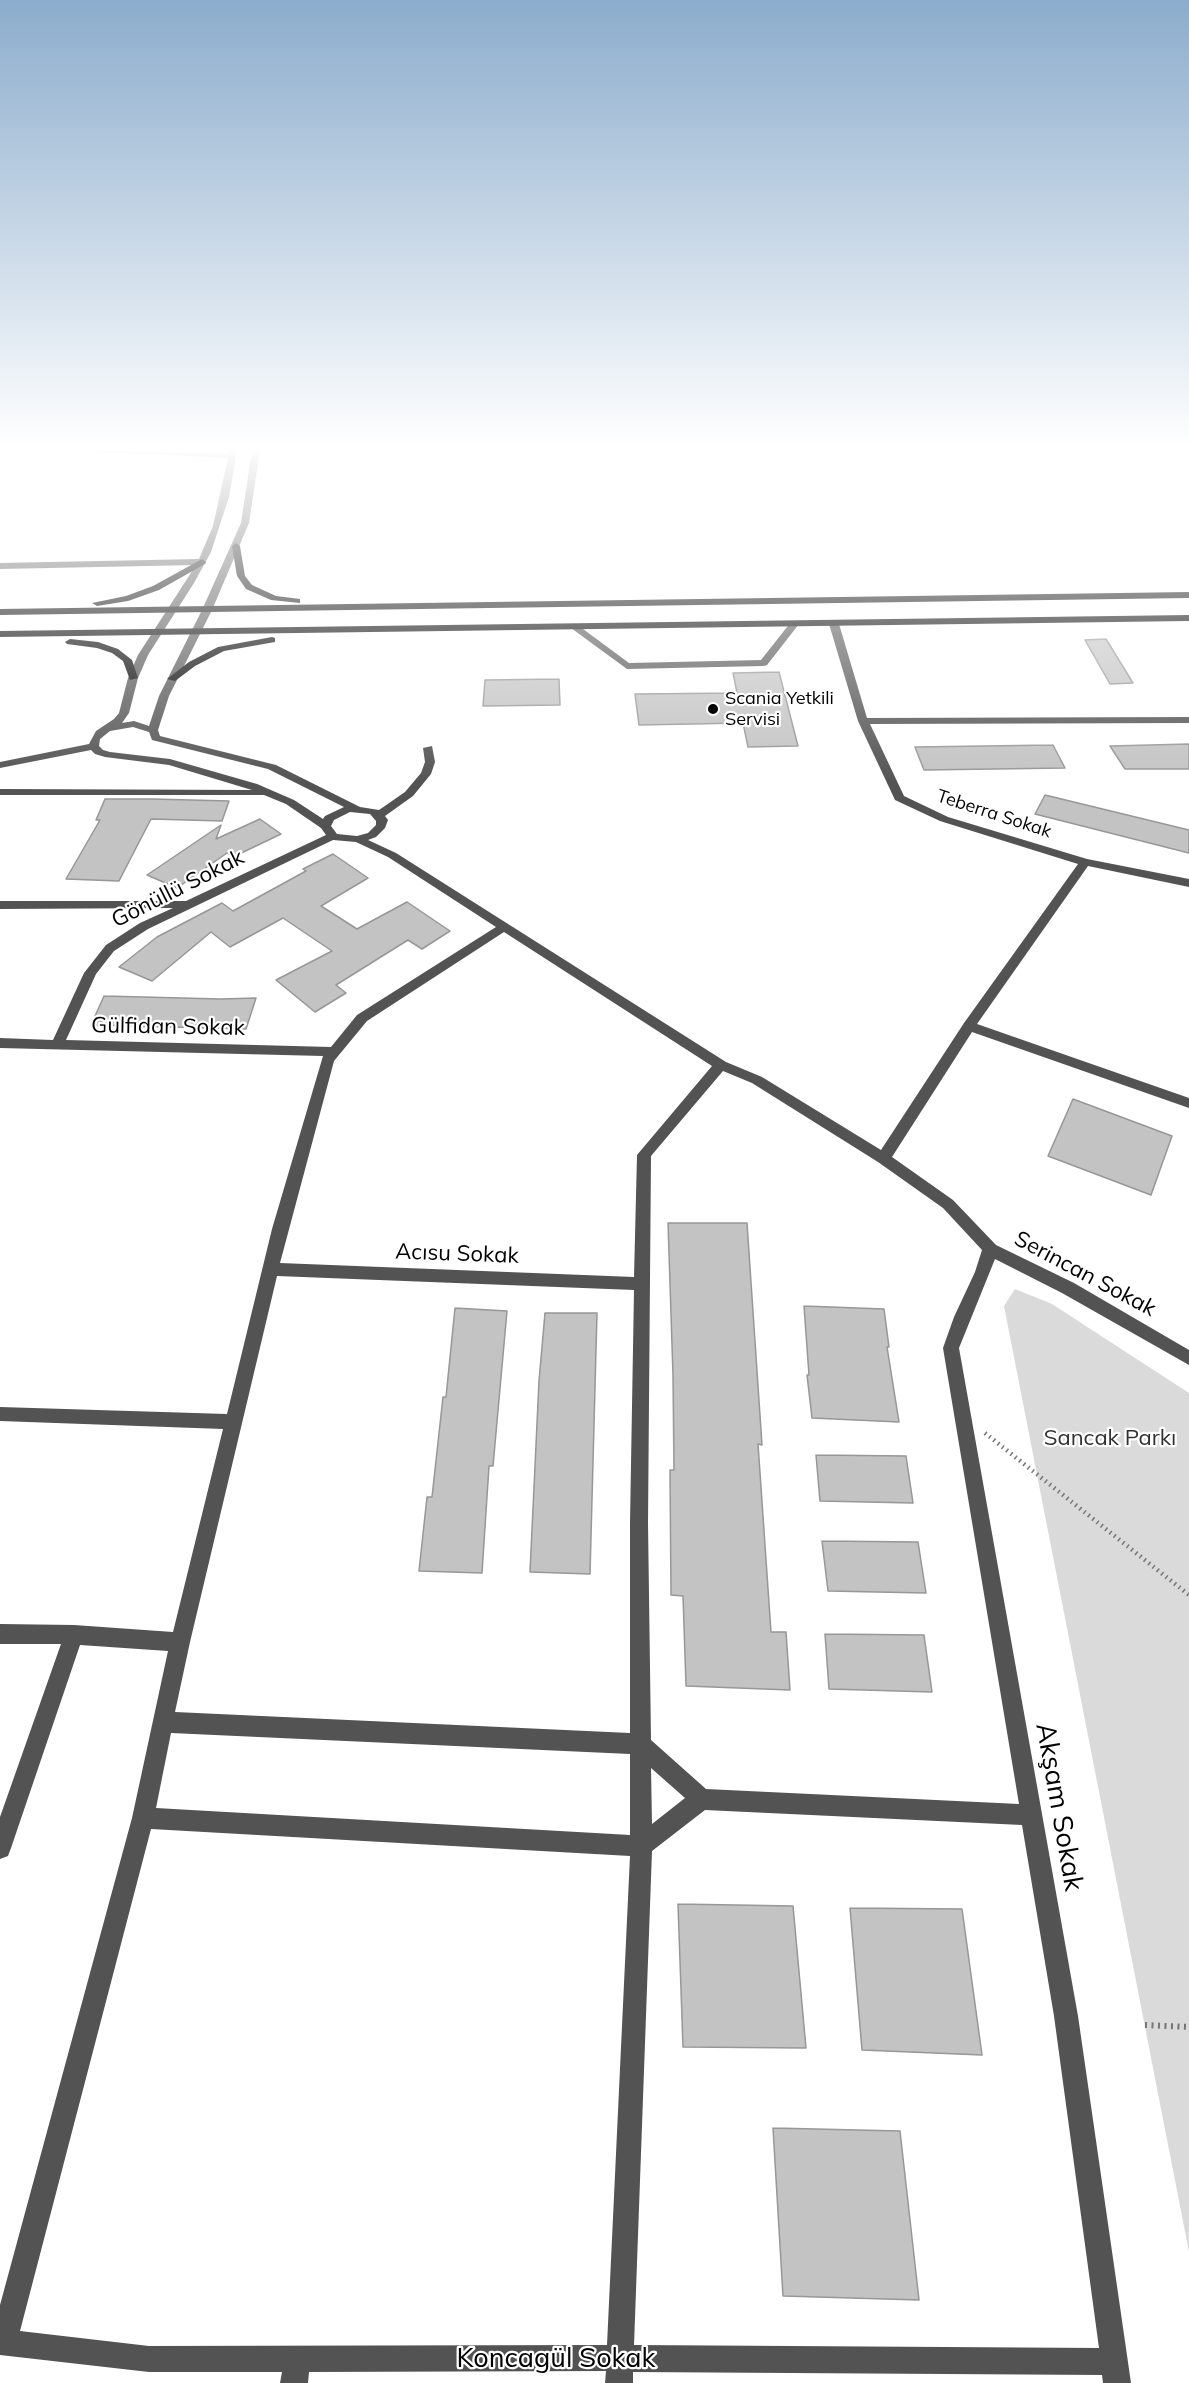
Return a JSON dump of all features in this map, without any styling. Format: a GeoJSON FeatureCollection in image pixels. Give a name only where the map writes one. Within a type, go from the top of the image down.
{"type":"FeatureCollection","features":[{"type":"Feature","properties":{"kind":"main road"},"geometry":{"type":"LineString","coordinates":[[239,561],[241,576],[249,587],[259,593],[284,600],[352,601],[396,608]]}},
{"type":"Feature","properties":{"kind":"main road"},"geometry":{"type":"LineString","coordinates":[[0,610],[99,603],[128,598],[175,580],[202,562]]}},
{"type":"Feature","properties":{"kind":"main road"},"geometry":{"type":"LineString","coordinates":[[0,610],[396,608],[1189,595]]}},
{"type":"Feature","properties":{"kind":"main road"},"geometry":{"type":"LineString","coordinates":[[76,633],[97,622],[101,616],[100,611]]}},
{"type":"Feature","properties":{"kind":"main road"},"geometry":{"type":"LineString","coordinates":[[1,634],[1189,618]]}},
{"type":"Feature","properties":{"kind":"main road"},"geometry":{"type":"LineString","coordinates":[[172,679],[201,659],[230,646],[331,631]]}},
{"type":"Feature","properties":{"kind":"main road"},"geometry":{"type":"LineString","coordinates":[[1,634],[87,643],[108,648],[127,660],[133,678]]}},
{"type":"Feature","properties":{"kind":"street"},"geometry":{"type":"LineString","coordinates":[[123,755],[145,749],[154,734],[172,679],[229,561]]}},
{"type":"Feature","properties":{"kind":"street"},"geometry":{"type":"LineString","coordinates":[[0,566],[202,562]]}},
{"type":"Feature","properties":{"kind":"street"},"geometry":{"type":"LineString","coordinates":[[109,728],[134,724],[154,734],[272,767],[355,808],[379,814],[382,820],[378,831],[358,839],[348,840],[329,831],[290,802],[253,786],[170,762],[110,755],[99,752],[94,746],[94,740],[124,713],[133,678],[143,655],[202,562]]}},
{"type":"Feature","properties":{"kind":"street"},"geometry":{"type":"LineString","coordinates":[[576,628],[627,666],[638,666],[764,663],[794,624]]}},
{"type":"Feature","properties":{"kind":"street","name":"Teberra Sokak"},"geometry":{"type":"LineString","coordinates":[[834,624],[863,721],[899,798],[944,819],[1085,862],[1189,883]]}},
{"type":"Feature","properties":{"kind":"street"},"geometry":{"type":"LineString","coordinates":[[863,721],[1189,720]]}},
{"type":"Feature","properties":{"kind":"street"},"geometry":{"type":"LineString","coordinates":[[0,765],[94,746]]}},
{"type":"Feature","properties":{"kind":"street"},"geometry":{"type":"LineString","coordinates":[[379,814],[409,794],[426,774],[430,762],[428,748]]}},
{"type":"Feature","properties":{"kind":"street"},"geometry":{"type":"LineString","coordinates":[[0,792],[269,793]]}},
{"type":"Feature","properties":{"kind":"street","name":"Gönüllü Sokak"},"geometry":{"type":"LineString","coordinates":[[57,1045],[90,973],[110,948],[144,926],[329,831],[329,818],[335,813],[355,808]]}},
{"type":"Feature","properties":{"kind":"street"},"geometry":{"type":"LineString","coordinates":[[378,831],[393,855]]}},
{"type":"Feature","properties":{"kind":"street"},"geometry":{"type":"LineString","coordinates":[[358,839],[393,855],[721,1065],[757,1080],[884,1158],[948,1204],[990,1249]]}},
{"type":"Feature","properties":{"kind":"street"},"geometry":{"type":"LineString","coordinates":[[884,1158],[969,1026],[1085,862]]}},
{"type":"Feature","properties":{"kind":"street"},"geometry":{"type":"LineString","coordinates":[[0,905],[189,904]]}},
{"type":"Feature","properties":{"kind":"street"},"geometry":{"type":"LineString","coordinates":[[2,2343],[143,1818],[180,1642],[271,1269],[309,1120],[328,1060],[362,1018],[504,927]]}},
{"type":"Feature","properties":{"kind":"street"},"geometry":{"type":"LineString","coordinates":[[969,1026],[1189,1103]]}},
{"type":"Feature","properties":{"kind":"street","name":"Gülfidan Sokak"},"geometry":{"type":"LineString","coordinates":[[0,1043],[334,1052]]}},
{"type":"Feature","properties":{"kind":"street"},"geometry":{"type":"LineString","coordinates":[[619,2371],[641,1846],[641,1284],[644,1155],[721,1065]]}},
{"type":"Feature","properties":{"kind":"street","name":"Serincan Sokak"},"geometry":{"type":"LineString","coordinates":[[990,1249],[1068,1288],[1189,1358]]}},
{"type":"Feature","properties":{"kind":"street","name":"Akşam Sokak"},"geometry":{"type":"LineString","coordinates":[[990,1249],[983,1272],[962,1317],[951,1348],[1066,2016],[1115,2372]]}},
{"type":"Feature","properties":{"kind":"street","name":"Acısu Sokak"},"geometry":{"type":"LineString","coordinates":[[271,1269],[641,1284]]}},
{"type":"Feature","properties":{"kind":"street"},"geometry":{"type":"LineString","coordinates":[[0,1414],[235,1422]]}},
{"type":"Feature","properties":{"kind":"street"},"geometry":{"type":"LineString","coordinates":[[0,1634],[74,1635],[180,1642]]}},
{"type":"Feature","properties":{"kind":"street"},"geometry":{"type":"LineString","coordinates":[[0,1848],[74,1635]]}},
{"type":"Feature","properties":{"kind":"street"},"geometry":{"type":"LineString","coordinates":[[163,1722],[640,1744],[702,1799],[1031,1815]]}},
{"type":"Feature","properties":{"kind":"street"},"geometry":{"type":"LineString","coordinates":[[143,1818],[641,1846],[702,1799]]}},
{"type":"Feature","properties":{"kind":"street","name":"Koncagül Sokak"},"geometry":{"type":"LineString","coordinates":[[2,2343],[149,2359],[296,2371],[1115,2372]]}},
{"type":"Feature","properties":{"kind":"path"},"geometry":{"type":"LineString","coordinates":[[963,1415],[1189,1595]]}},
{"type":"Feature","properties":{"kind":"path"},"geometry":{"type":"LineString","coordinates":[[1145,2025],[1189,2027]]}},
{"type":"Feature","properties":{"kind":"green space","name":"Sancak Parkı"},"geometry":{"type":"Polygon","coordinates":[[[1015,1289],[1052,1304],[1189,1393],[1189,2252],[1004,1306],[1015,1289]]]}},
{"type":"Feature","properties":{"kind":"building"},"geometry":{"type":"Polygon","coordinates":[[[1106,639],[1133,683],[1110,684],[1085,640],[1106,639]]]}},
{"type":"Feature","properties":{"kind":"building","name":"Scania Yetkili Servisi"},"geometry":{"type":"Polygon","coordinates":[[[779,672],[798,746],[748,747],[743,723],[639,725],[635,694],[737,693],[733,673],[779,672]]]}},
{"type":"Feature","properties":{"kind":"building"},"geometry":{"type":"Polygon","coordinates":[[[559,679],[560,705],[483,706],[485,680],[559,679]]]}},
{"type":"Feature","properties":{"kind":"building"},"geometry":{"type":"Polygon","coordinates":[[[1189,744],[1189,769],[1125,769],[1110,746],[1189,744]]]}},
{"type":"Feature","properties":{"kind":"building"},"geometry":{"type":"Polygon","coordinates":[[[1053,745],[1065,768],[924,770],[915,747],[1053,745]]]}},
{"type":"Feature","properties":{"kind":"building"},"geometry":{"type":"Polygon","coordinates":[[[1045,795],[1189,830],[1189,853],[1035,814],[1045,795]]]}},
{"type":"Feature","properties":{"kind":"building"},"geometry":{"type":"Polygon","coordinates":[[[105,799],[229,801],[222,821],[151,819],[119,881],[66,879],[100,820],[96,820],[105,799]]]}},
{"type":"Feature","properties":{"kind":"building"},"geometry":{"type":"Polygon","coordinates":[[[260,819],[281,834],[233,857],[227,853],[177,888],[147,875],[221,825],[216,839],[260,819]]]}},
{"type":"Feature","properties":{"kind":"building"},"geometry":{"type":"Polygon","coordinates":[[[333,854],[368,878],[321,906],[357,929],[407,902],[450,931],[422,949],[408,940],[336,985],[346,993],[315,1012],[276,980],[332,951],[283,918],[230,947],[211,932],[152,981],[119,967],[157,937],[222,903],[233,911],[306,871],[303,869],[333,854]]]}},
{"type":"Feature","properties":{"kind":"building"},"geometry":{"type":"Polygon","coordinates":[[[104,996],[256,998],[246,1029],[91,1025],[104,996]]]}},
{"type":"Feature","properties":{"kind":"building"},"geometry":{"type":"Polygon","coordinates":[[[1073,1099],[1172,1136],[1151,1195],[1048,1156],[1073,1099]]]}},
{"type":"Feature","properties":{"kind":"building"},"geometry":{"type":"Polygon","coordinates":[[[668,1223],[747,1223],[762,1445],[758,1444],[771,1632],[786,1632],[790,1690],[686,1686],[683,1596],[671,1595],[670,1470],[674,1470],[668,1223]]]}},
{"type":"Feature","properties":{"kind":"building"},"geometry":{"type":"Polygon","coordinates":[[[804,1306],[884,1309],[889,1347],[887,1347],[899,1422],[812,1418],[807,1375],[809,1375],[804,1306]]]}},
{"type":"Feature","properties":{"kind":"building"},"geometry":{"type":"Polygon","coordinates":[[[455,1308],[507,1311],[493,1466],[489,1466],[482,1573],[419,1571],[427,1497],[432,1497],[443,1397],[446,1397],[455,1308]]]}},
{"type":"Feature","properties":{"kind":"building"},"geometry":{"type":"Polygon","coordinates":[[[545,1313],[597,1313],[590,1574],[530,1572],[539,1381],[545,1313]]]}},
{"type":"Feature","properties":{"kind":"building"},"geometry":{"type":"Polygon","coordinates":[[[816,1455],[906,1456],[913,1503],[820,1501],[816,1455]]]}},
{"type":"Feature","properties":{"kind":"building"},"geometry":{"type":"Polygon","coordinates":[[[822,1541],[918,1542],[926,1593],[828,1591],[822,1541]]]}},
{"type":"Feature","properties":{"kind":"building"},"geometry":{"type":"Polygon","coordinates":[[[825,1634],[924,1635],[932,1692],[829,1689],[825,1634]]]}},
{"type":"Feature","properties":{"kind":"building"},"geometry":{"type":"Polygon","coordinates":[[[678,1904],[793,1906],[806,2048],[683,2047],[678,1904]]]}},
{"type":"Feature","properties":{"kind":"building"},"geometry":{"type":"Polygon","coordinates":[[[850,1908],[962,1909],[982,2055],[862,2050],[850,1908]]]}},
{"type":"Feature","properties":{"kind":"building"},"geometry":{"type":"Polygon","coordinates":[[[773,2128],[900,2131],[919,2300],[783,2296],[773,2128]]]}},
{"type":"Feature","properties":{"kind":"place","name":"Scania Yetkili Servisi"},"geometry":{"type":"Point","coordinates":[713,709]}}]}
